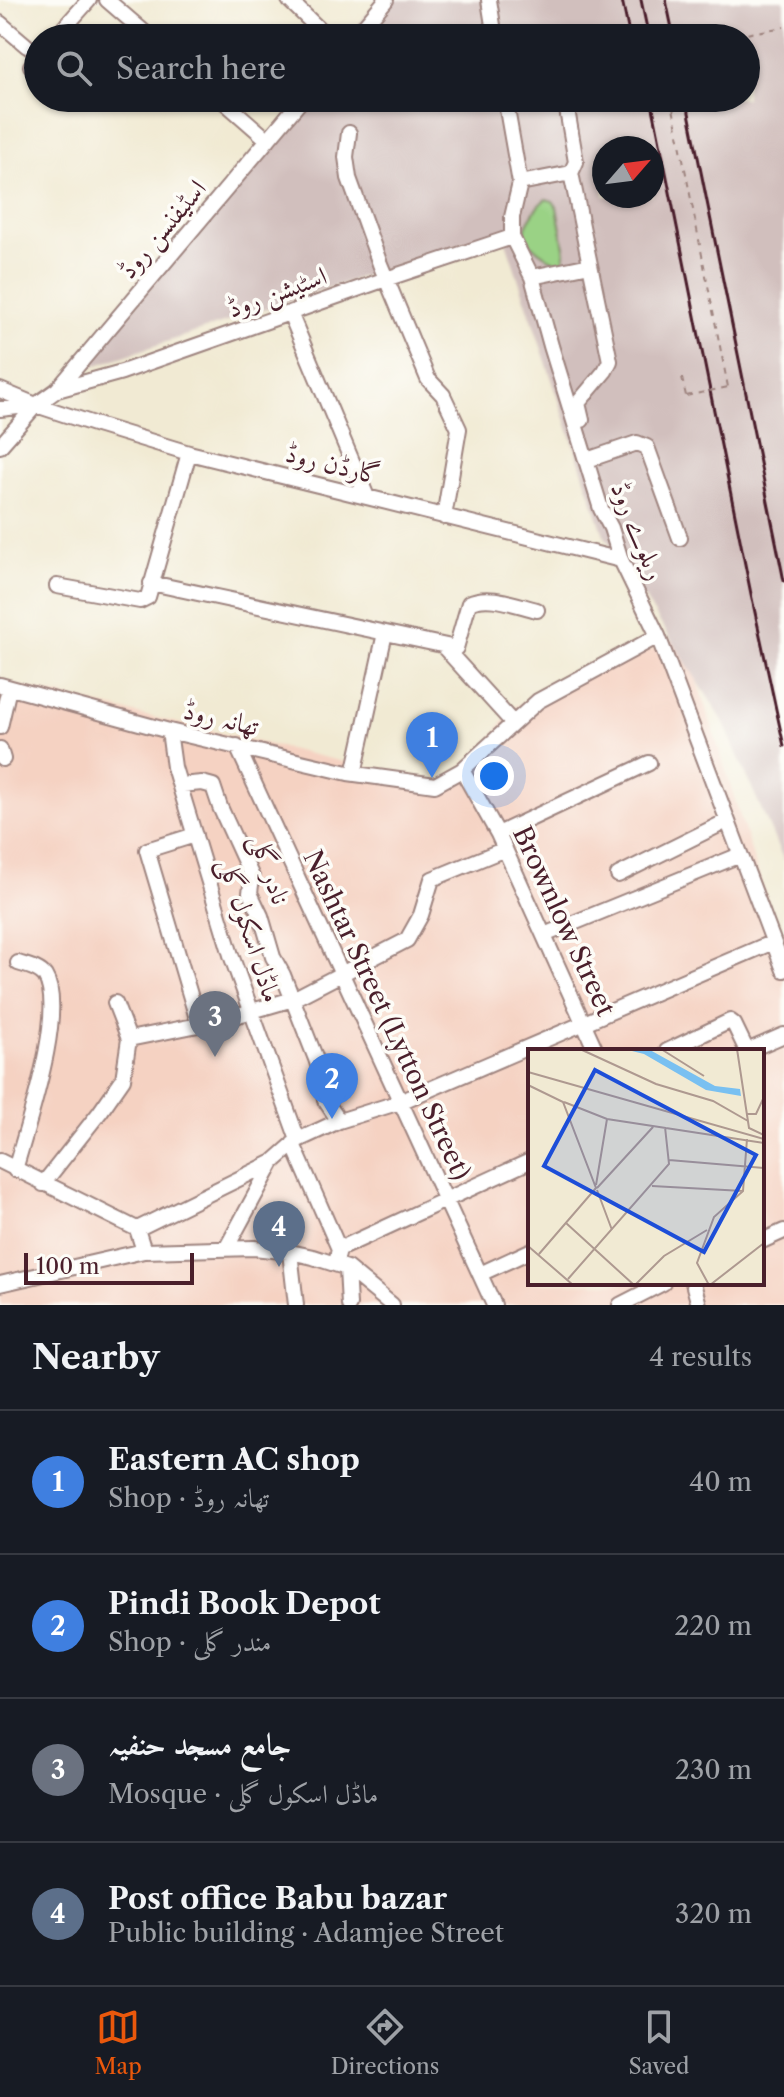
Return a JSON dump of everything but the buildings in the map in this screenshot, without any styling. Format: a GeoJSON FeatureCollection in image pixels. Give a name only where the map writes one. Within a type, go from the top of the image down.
{"type":"FeatureCollection","features":[{"type":"Feature","properties":{"kind":"street"},"geometry":{"type":"LineString","coordinates":[[68,24],[89,0]]}},
{"type":"Feature","properties":{"kind":"street"},"geometry":{"type":"LineString","coordinates":[[107,0],[135,24]]}},
{"type":"Feature","properties":{"kind":"street"},"geometry":{"type":"LineString","coordinates":[[289,0],[314,24]]}},
{"type":"Feature","properties":{"kind":"street"},"geometry":{"type":"LineString","coordinates":[[366,24],[386,0]]}},
{"type":"Feature","properties":{"kind":"street"},"geometry":{"type":"LineString","coordinates":[[489,0],[493,24]]}},
{"type":"Feature","properties":{"kind":"street"},"geometry":{"type":"LineString","coordinates":[[0,23],[24,43]]}},
{"type":"Feature","properties":{"kind":"street"},"geometry":{"type":"LineString","coordinates":[[236,112],[268,140]]}},
{"type":"Feature","properties":{"kind":"street","name":"اسٹیفنسن روڈ"},"geometry":{"type":"LineString","coordinates":[[57,390],[291,112]]}},
{"type":"Feature","properties":{"kind":"street"},"geometry":{"type":"LineString","coordinates":[[507,112],[520,183],[512,217],[512,237]]}},
{"type":"Feature","properties":{"kind":"street"},"geometry":{"type":"LineString","coordinates":[[567,112],[576,162],[571,173],[610,361],[578,403],[611,528]]}},
{"type":"Feature","properties":{"kind":"street"},"geometry":{"type":"LineString","coordinates":[[349,133],[346,157],[349,178],[386,279],[428,379],[443,395],[459,429],[444,517]]}},
{"type":"Feature","properties":{"kind":"street"},"geometry":{"type":"LineString","coordinates":[[520,183],[571,173]]}},
{"type":"Feature","properties":{"kind":"street","name":"اسٹیشن روڈ"},"geometry":{"type":"LineString","coordinates":[[57,390],[122,372],[512,237]]}},
{"type":"Feature","properties":{"kind":"street","name":"ریلوے روڈ"},"geometry":{"type":"LineString","coordinates":[[512,237],[532,277],[601,509],[621,560],[658,636],[784,970]]}},
{"type":"Feature","properties":{"kind":"street"},"geometry":{"type":"LineString","coordinates":[[532,277],[590,265]]}},
{"type":"Feature","properties":{"kind":"street"},"geometry":{"type":"LineString","coordinates":[[290,313],[367,497]]}},
{"type":"Feature","properties":{"kind":"street","name":"گارڈن روڈ"},"geometry":{"type":"LineString","coordinates":[[0,390],[36,405],[189,453],[621,560]]}},
{"type":"Feature","properties":{"kind":"street"},"geometry":{"type":"LineString","coordinates":[[0,446],[36,405],[57,390]]}},
{"type":"Feature","properties":{"kind":"street"},"geometry":{"type":"LineString","coordinates":[[0,409],[36,405]]}},
{"type":"Feature","properties":{"kind":"street"},"geometry":{"type":"LineString","coordinates":[[593,458],[637,443],[647,447],[680,538]]}},
{"type":"Feature","properties":{"kind":"street"},"geometry":{"type":"LineString","coordinates":[[57,586],[140,601],[148,597],[189,453]]}},
{"type":"Feature","properties":{"kind":"street"},"geometry":{"type":"LineString","coordinates":[[151,583],[456,648],[469,603],[477,598],[537,610]]}},
{"type":"Feature","properties":{"kind":"street"},"geometry":{"type":"LineString","coordinates":[[354,774],[385,633]]}},
{"type":"Feature","properties":{"kind":"street"},"geometry":{"type":"LineString","coordinates":[[462,770],[538,701],[658,636]]}},
{"type":"Feature","properties":{"kind":"street"},"geometry":{"type":"LineString","coordinates":[[442,645],[513,723]]}},
{"type":"Feature","properties":{"kind":"street"},"geometry":{"type":"LineString","coordinates":[[0,727],[4,686]]}},
{"type":"Feature","properties":{"kind":"street","name":"تھانہ روڈ"},"geometry":{"type":"LineString","coordinates":[[4,686],[169,731],[354,774],[435,785],[462,770]]}},
{"type":"Feature","properties":{"kind":"street","name":"ماڈل اسکول گلی"},"geometry":{"type":"LineString","coordinates":[[169,731],[174,767],[231,955],[296,1142],[339,1249]]}},
{"type":"Feature","properties":{"kind":"street","name":"Nashtar Street (Lytton Street)"},"geometry":{"type":"LineString","coordinates":[[237,746],[494,1305]]}},
{"type":"Feature","properties":{"kind":"street"},"geometry":{"type":"LineString","coordinates":[[498,834],[649,763]]}},
{"type":"Feature","properties":{"kind":"street","name":"Brownlow Street"},"geometry":{"type":"LineString","coordinates":[[462,770],[498,834],[595,1049]]}},
{"type":"Feature","properties":{"kind":"street","name":"نادر گلی"},"geometry":{"type":"LineString","coordinates":[[180,785],[202,783],[213,786],[252,877],[250,893],[261,916],[273,957],[293,999]]}},
{"type":"Feature","properties":{"kind":"street"},"geometry":{"type":"LineString","coordinates":[[618,875],[727,821]]}},
{"type":"Feature","properties":{"kind":"street"},"geometry":{"type":"LineString","coordinates":[[195,835],[147,850],[199,1025]]}},
{"type":"Feature","properties":{"kind":"street"},"geometry":{"type":"LineString","coordinates":[[129,1039],[199,1025],[293,999],[407,940],[421,915],[432,879],[505,849]]}},
{"type":"Feature","properties":{"kind":"street"},"geometry":{"type":"LineString","coordinates":[[544,935],[740,855]]}},
{"type":"Feature","properties":{"kind":"street"},"geometry":{"type":"LineString","coordinates":[[137,1229],[273,1162],[296,1142],[339,1121],[400,1102],[773,942]]}},
{"type":"Feature","properties":{"kind":"street"},"geometry":{"type":"LineString","coordinates":[[15,1170],[49,1043],[50,1009],[49,987],[44,975],[18,963]]}},
{"type":"Feature","properties":{"kind":"street"},"geometry":{"type":"LineString","coordinates":[[293,999],[322,1077],[325,1100],[339,1121]]}},
{"type":"Feature","properties":{"kind":"street"},"geometry":{"type":"LineString","coordinates":[[43,1184],[123,1079],[129,1039],[115,1003]]}},
{"type":"Feature","properties":{"kind":"street"},"geometry":{"type":"LineString","coordinates":[[671,1049],[730,1021],[746,1049]]}},
{"type":"Feature","properties":{"kind":"street"},"geometry":{"type":"LineString","coordinates":[[752,1049],[784,1035]]}},
{"type":"Feature","properties":{"kind":"street"},"geometry":{"type":"LineString","coordinates":[[0,1161],[137,1229],[144,1251]]}},
{"type":"Feature","properties":{"kind":"street"},"geometry":{"type":"LineString","coordinates":[[227,1247],[273,1162]]}},
{"type":"Feature","properties":{"kind":"street"},"geometry":{"type":"LineString","coordinates":[[349,1305],[339,1249],[528,1162]]}},
{"type":"Feature","properties":{"kind":"street"},"geometry":{"type":"LineString","coordinates":[[764,1240],[784,1231]]}},
{"type":"Feature","properties":{"kind":"street"},"geometry":{"type":"LineString","coordinates":[[0,1284],[144,1251],[219,1250],[227,1247],[290,1252],[341,1266],[392,1305]]}},
{"type":"Feature","properties":{"kind":"street"},"geometry":{"type":"LineString","coordinates":[[290,1252],[296,1305]]}},
{"type":"Feature","properties":{"kind":"street"},"geometry":{"type":"LineString","coordinates":[[480,1274],[528,1252]]}},
{"type":"Feature","properties":{"kind":"street"},"geometry":{"type":"LineString","coordinates":[[620,1305],[659,1285]]}},
{"type":"Feature","properties":{"kind":"street"},"geometry":{"type":"LineString","coordinates":[[694,1285],[699,1305]]}},
{"type":"Feature","properties":{"kind":"path"},"geometry":{"type":"LineString","coordinates":[[760,31],[784,27]]}},
{"type":"Feature","properties":{"kind":"path"},"geometry":{"type":"LineString","coordinates":[[674,112],[728,387],[686,396],[682,378]]}},
{"type":"Feature","properties":{"kind":"shaded area"},"geometry":{"type":"Polygon","coordinates":[[[378,0],[784,0],[784,861],[722,719],[604,535],[502,230],[85,369],[290,112],[760,112],[760,24],[359,24],[378,0]]]}},
{"type":"Feature","properties":{"kind":"shaded area"},"geometry":{"type":"Polygon","coordinates":[[[683,636],[784,955],[784,1305],[0,1305],[0,682],[456,788],[514,707],[683,636]]]}},
{"type":"Feature","properties":{"kind":"green space"},"geometry":{"type":"Polygon","coordinates":[[[546,199],[553,201],[557,207],[565,253],[564,260],[558,263],[533,246],[525,232],[536,209],[546,199]]]}},
{"type":"Feature","properties":{"kind":"railway"},"geometry":{"type":"LineString","coordinates":[[622,0],[627,24]]}},
{"type":"Feature","properties":{"kind":"railway"},"geometry":{"type":"LineString","coordinates":[[641,0],[646,24]]}},
{"type":"Feature","properties":{"kind":"railway"},"geometry":{"type":"LineString","coordinates":[[666,0],[671,24]]}},
{"type":"Feature","properties":{"kind":"railway"},"geometry":{"type":"LineString","coordinates":[[654,112],[784,746]]}},
{"type":"Feature","properties":{"kind":"railway"},"geometry":{"type":"LineString","coordinates":[[689,112],[784,581]]}},
{"type":"Feature","properties":{"kind":"place","name":"Eastern AC shop"},"geometry":{"type":"Point","coordinates":[432,778]}},
{"type":"Feature","properties":{"kind":"place","name":"جامع مسجد حنفیہ"},"geometry":{"type":"Point","coordinates":[215,1057]}},
{"type":"Feature","properties":{"kind":"place","name":"Pindi Book Depot"},"geometry":{"type":"Point","coordinates":[332,1119]}},
{"type":"Feature","properties":{"kind":"place","name":"Post office Babu bazar"},"geometry":{"type":"Point","coordinates":[279,1267]}}]}
